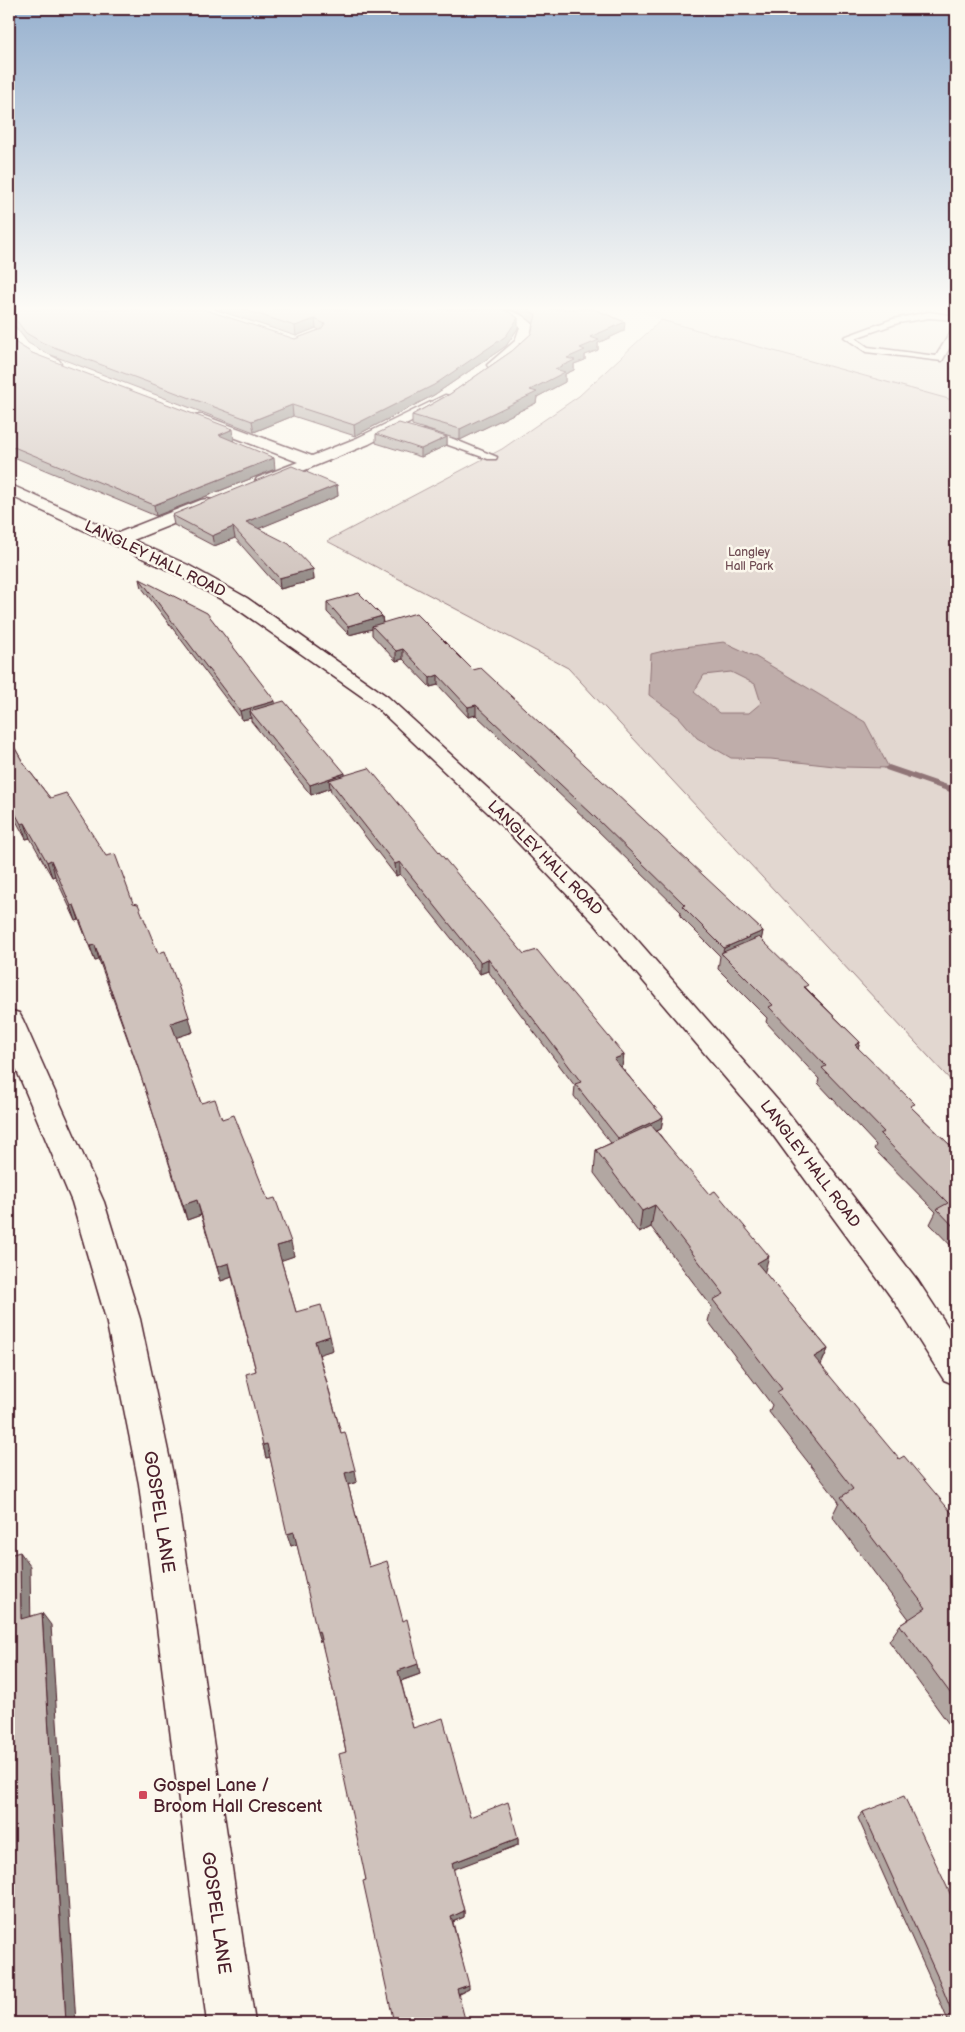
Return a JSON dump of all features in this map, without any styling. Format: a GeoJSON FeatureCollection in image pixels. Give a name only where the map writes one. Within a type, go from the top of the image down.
{"type":"FeatureCollection","features":[{"type":"Feature","properties":{"kind":"street"},"geometry":{"type":"LineString","coordinates":[[248,488],[396,426],[434,404]]}},
{"type":"Feature","properties":{"kind":"street"},"geometry":{"type":"LineString","coordinates":[[185,413],[313,462]]}},
{"type":"Feature","properties":{"kind":"street","name":"LANGLEY HALL ROAD"},"geometry":{"type":"LineString","coordinates":[[9,489],[181,568],[240,602],[381,701],[512,823],[604,917],[777,1119],[906,1291],[956,1370]]}},
{"type":"Feature","properties":{"kind":"street"},"geometry":{"type":"LineString","coordinates":[[119,539],[220,499]]}},
{"type":"Feature","properties":{"kind":"street","name":"GOSPEL LANE"},"geometry":{"type":"LineString","coordinates":[[9,1020],[88,1202],[123,1319],[157,1484],[231,2023]]}},
{"type":"Feature","properties":{"kind":"lane"},"geometry":{"type":"LineString","coordinates":[[396,426],[442,438],[492,457]]}},
{"type":"Feature","properties":{"kind":"green space","name":"Langley Hall Park"},"geometry":{"type":"Polygon","coordinates":[[[568,404],[956,404],[956,1086],[568,668],[327,541],[502,449],[568,404]]]}},
{"type":"Feature","properties":{"kind":"shaded area"},"geometry":{"type":"Polygon","coordinates":[[[724,642],[756,657],[865,722],[889,768],[843,767],[771,759],[731,758],[697,738],[679,717],[649,695],[651,654],[676,648],[724,642]],[[731,672],[704,675],[694,692],[719,713],[749,713],[761,703],[755,684],[731,672]]]}},
{"type":"Feature","properties":{"kind":"building"},"geometry":{"type":"Polygon","coordinates":[[[9,404],[166,404],[233,429],[219,435],[274,458],[154,505],[9,445],[9,404]]]}},
{"type":"Feature","properties":{"kind":"building"},"geometry":{"type":"Polygon","coordinates":[[[206,404],[396,404],[354,425],[292,405],[252,421],[206,404]]]}},
{"type":"Feature","properties":{"kind":"building"},"geometry":{"type":"Polygon","coordinates":[[[432,404],[512,404],[460,429],[412,415],[432,404]]]}},
{"type":"Feature","properties":{"kind":"building"},"geometry":{"type":"Polygon","coordinates":[[[399,423],[447,437],[421,449],[376,434],[399,423]]]}},
{"type":"Feature","properties":{"kind":"building"},"geometry":{"type":"Polygon","coordinates":[[[292,466],[337,485],[246,522],[289,544],[313,569],[279,578],[233,527],[212,536],[172,515],[292,466]]]}},
{"type":"Feature","properties":{"kind":"building"},"geometry":{"type":"Polygon","coordinates":[[[140,579],[207,613],[275,701],[240,711],[140,579]]]}},
{"type":"Feature","properties":{"kind":"building"},"geometry":{"type":"Polygon","coordinates":[[[359,593],[382,616],[348,626],[327,602],[359,593]]]}},
{"type":"Feature","properties":{"kind":"building"},"geometry":{"type":"Polygon","coordinates":[[[416,613],[473,670],[481,668],[763,931],[724,948],[682,906],[685,905],[476,705],[468,707],[438,675],[430,678],[403,649],[396,651],[372,626],[416,613]]]}},
{"type":"Feature","properties":{"kind":"building"},"geometry":{"type":"Polygon","coordinates":[[[284,701],[345,773],[310,785],[250,711],[284,701]]]}},
{"type":"Feature","properties":{"kind":"building"},"geometry":{"type":"Polygon","coordinates":[[[9,738],[24,764],[50,798],[66,793],[106,856],[115,854],[133,903],[138,904],[158,953],[165,951],[182,996],[189,1017],[171,1023],[201,1103],[215,1099],[222,1119],[234,1115],[268,1200],[275,1198],[291,1242],[277,1246],[296,1312],[321,1305],[330,1336],[315,1341],[341,1433],[345,1432],[355,1470],[345,1473],[369,1567],[387,1561],[403,1621],[407,1619],[418,1664],[398,1671],[413,1728],[443,1718],[470,1817],[508,1802],[518,1838],[452,1863],[464,1911],[451,1917],[469,1985],[457,1989],[466,2023],[394,2023],[363,1881],[366,1880],[339,1754],[346,1752],[334,1694],[319,1631],[317,1632],[294,1532],[287,1534],[267,1444],[263,1445],[246,1374],[256,1371],[229,1263],[217,1267],[197,1200],[183,1205],[137,1064],[95,945],[90,946],[74,905],[71,906],[51,860],[47,862],[25,823],[21,824],[9,802],[9,738]]]}},
{"type":"Feature","properties":{"kind":"building"},"geometry":{"type":"Polygon","coordinates":[[[369,768],[524,954],[537,950],[624,1055],[614,1059],[663,1117],[618,1138],[575,1084],[581,1082],[488,959],[480,962],[400,862],[395,864],[329,780],[369,768]]]}},
{"type":"Feature","properties":{"kind":"building"},"geometry":{"type":"Polygon","coordinates":[[[759,937],[808,985],[804,987],[860,1042],[855,1045],[915,1104],[910,1106],[956,1151],[956,1229],[937,1209],[948,1203],[880,1134],[884,1132],[822,1068],[826,1066],[769,1007],[773,1005],[721,953],[759,937]]]}},
{"type":"Feature","properties":{"kind":"building"},"geometry":{"type":"Polygon","coordinates":[[[651,1125],[709,1194],[715,1191],[769,1256],[757,1263],[828,1349],[814,1357],[899,1459],[904,1456],[956,1518],[956,1569],[952,1573],[956,1579],[956,1701],[900,1625],[926,1608],[841,1497],[853,1489],[777,1392],[782,1389],[713,1300],[724,1294],[655,1205],[642,1211],[596,1150],[651,1125]]]}},
{"type":"Feature","properties":{"kind":"building"},"geometry":{"type":"Polygon","coordinates":[[[20,1552],[21,1619],[42,1613],[66,2023],[9,2023],[9,1555],[20,1552]]]}},
{"type":"Feature","properties":{"kind":"building"},"geometry":{"type":"Polygon","coordinates":[[[904,1796],[956,1906],[956,2022],[863,1812],[904,1796]]]}},
{"type":"Feature","properties":{"kind":"waterway"},"geometry":{"type":"LineString","coordinates":[[889,768],[956,791]]}},
{"type":"Feature","properties":{"kind":"place","name":"Gospel Lane / Broom Hall Crescent"},"geometry":{"type":"Point","coordinates":[143,1795]}}]}
